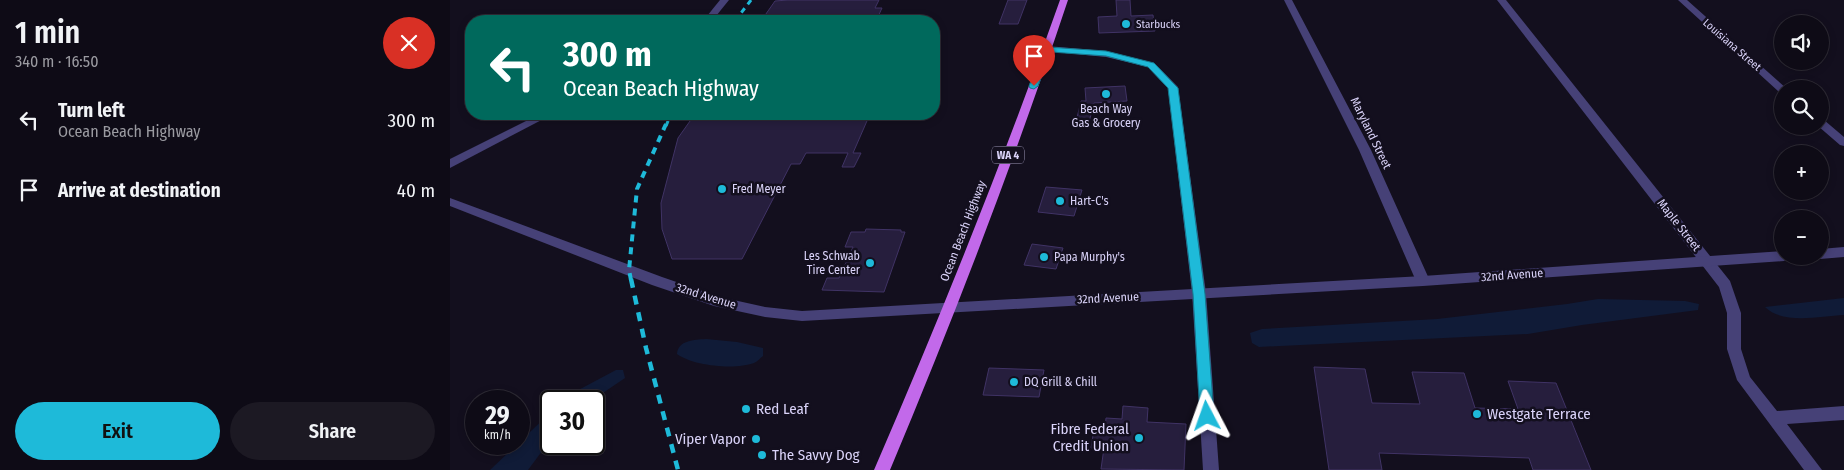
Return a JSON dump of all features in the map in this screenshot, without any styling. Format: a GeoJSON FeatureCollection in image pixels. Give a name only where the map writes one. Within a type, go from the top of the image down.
{"type":"FeatureCollection","features":[{"type":"Feature","properties":{"kind":"main road","name":"Ocean Beach Highway"},"geometry":{"type":"LineString","coordinates":[[882,470],[949,309],[1047,50],[1064,0]]}},
{"type":"Feature","properties":{"kind":"street"},"geometry":{"type":"LineString","coordinates":[[712,15],[725,0]]}},
{"type":"Feature","properties":{"kind":"street","name":"Maryland Street"},"geometry":{"type":"LineString","coordinates":[[1288,0],[1365,150],[1422,281]]}},
{"type":"Feature","properties":{"kind":"street","name":"Maple Street"},"geometry":{"type":"LineString","coordinates":[[1501,0],[1725,285],[1734,313],[1734,349],[1744,380],[1814,470]]}},
{"type":"Feature","properties":{"kind":"street","name":"Louisiana Street"},"geometry":{"type":"LineString","coordinates":[[1682,0],[1774,82]]}},
{"type":"Feature","properties":{"kind":"street"},"geometry":{"type":"LineString","coordinates":[[1047,50],[1106,54],[1151,65],[1173,88],[1199,294],[1211,470]]}},
{"type":"Feature","properties":{"kind":"street"},"geometry":{"type":"LineString","coordinates":[[450,164],[536,120]]}},
{"type":"Feature","properties":{"kind":"street"},"geometry":{"type":"LineString","coordinates":[[1829,130],[1844,143]]}},
{"type":"Feature","properties":{"kind":"street","name":"32nd Avenue"},"geometry":{"type":"LineString","coordinates":[[450,202],[657,281],[719,302],[756,310],[802,316],[1422,281],[1774,257]]}},
{"type":"Feature","properties":{"kind":"street"},"geometry":{"type":"LineString","coordinates":[[1829,253],[1844,252]]}},
{"type":"Feature","properties":{"kind":"street"},"geometry":{"type":"LineString","coordinates":[[1773,418],[1844,414]]}},
{"type":"Feature","properties":{"kind":"water"},"geometry":{"type":"Polygon","coordinates":[[[1844,298],[1844,315],[1792,318],[1773,313],[1765,307],[1844,298]]]}},
{"type":"Feature","properties":{"kind":"water"},"geometry":{"type":"Polygon","coordinates":[[[1598,299],[1685,301],[1699,304],[1698,310],[1528,334],[1259,347],[1252,343],[1250,333],[1262,329],[1437,319],[1598,299]]]}},
{"type":"Feature","properties":{"kind":"water"},"geometry":{"type":"Polygon","coordinates":[[[706,339],[737,342],[763,348],[763,356],[756,362],[746,365],[714,366],[693,361],[677,354],[678,349],[683,343],[706,339]]]}},
{"type":"Feature","properties":{"kind":"water"},"geometry":{"type":"Polygon","coordinates":[[[616,370],[623,370],[625,378],[605,392],[605,390],[578,390],[616,370]]]}},
{"type":"Feature","properties":{"kind":"water"},"geometry":{"type":"Polygon","coordinates":[[[540,422],[540,454],[528,470],[490,470],[506,455],[530,455],[530,432],[540,422]]]}},
{"type":"Feature","properties":{"kind":"building"},"geometry":{"type":"Polygon","coordinates":[[[879,0],[875,8],[882,8],[879,15],[765,15],[775,1],[879,0]]]}},
{"type":"Feature","properties":{"kind":"building"},"geometry":{"type":"Polygon","coordinates":[[[1008,0],[1027,0],[1018,24],[999,24],[1008,0]]]}},
{"type":"Feature","properties":{"kind":"building","name":"Starbucks"},"geometry":{"type":"Polygon","coordinates":[[[1116,0],[1130,0],[1131,16],[1153,15],[1155,31],[1099,33],[1098,17],[1117,16],[1116,0]]]}},
{"type":"Feature","properties":{"kind":"building","name":"Beach Way Gas & Grocery"},"geometry":{"type":"Polygon","coordinates":[[[1125,86],[1127,101],[1094,103],[1089,122],[1076,122],[1081,101],[1086,101],[1085,88],[1125,86]]]}},
{"type":"Feature","properties":{"kind":"building","name":"Fred Meyer"},"geometry":{"type":"Polygon","coordinates":[[[691,120],[867,120],[853,153],[861,153],[854,167],[842,167],[848,153],[806,153],[800,164],[791,164],[742,259],[672,259],[662,229],[661,203],[678,138],[691,120]]]}},
{"type":"Feature","properties":{"kind":"building","name":"Hart-C's"},"geometry":{"type":"Polygon","coordinates":[[[1046,187],[1082,190],[1074,216],[1038,212],[1046,187]]]}},
{"type":"Feature","properties":{"kind":"building","name":"Les Schwab Tire Center"},"geometry":{"type":"Polygon","coordinates":[[[866,229],[901,230],[901,232],[905,232],[884,292],[822,290],[827,278],[839,278],[853,247],[845,247],[851,232],[865,232],[866,229]]]}},
{"type":"Feature","properties":{"kind":"building","name":"Papa Murphy's"},"geometry":{"type":"Polygon","coordinates":[[[1032,244],[1063,248],[1056,269],[1024,265],[1032,244]]]}},
{"type":"Feature","properties":{"kind":"building","name":"Westgate Terrace"},"geometry":{"type":"Polygon","coordinates":[[[1314,367],[1365,369],[1372,403],[1420,404],[1412,372],[1464,373],[1475,408],[1518,409],[1508,381],[1556,383],[1591,470],[1533,470],[1529,458],[1379,453],[1382,470],[1329,470],[1314,367]]]}},
{"type":"Feature","properties":{"kind":"building","name":"DQ Grill & Chill"},"geometry":{"type":"Polygon","coordinates":[[[989,368],[1044,370],[1039,397],[983,395],[989,368]]]}},
{"type":"Feature","properties":{"kind":"building","name":"Fibre Federal Credit Union"},"geometry":{"type":"Polygon","coordinates":[[[1123,406],[1148,408],[1147,422],[1186,424],[1184,470],[1101,469],[1104,448],[1091,448],[1094,429],[1105,429],[1106,418],[1122,419],[1123,406]]]}},
{"type":"Feature","properties":{"kind":"railway"},"geometry":{"type":"LineString","coordinates":[[740,15],[751,0]]}},
{"type":"Feature","properties":{"kind":"railway"},"geometry":{"type":"LineString","coordinates":[[666,126],[668,120]]}},
{"type":"Feature","properties":{"kind":"railway"},"geometry":{"type":"LineString","coordinates":[[631,280],[629,270],[637,189],[666,124]]}},
{"type":"Feature","properties":{"kind":"railway"},"geometry":{"type":"LineString","coordinates":[[631,279],[646,348],[678,470]]}},
{"type":"Feature","properties":{"kind":"place","name":"Starbucks"},"geometry":{"type":"Point","coordinates":[1126,24]}},
{"type":"Feature","properties":{"kind":"place","name":"Beach Way Gas & Grocery"},"geometry":{"type":"Point","coordinates":[1106,94]}},
{"type":"Feature","properties":{"kind":"place","name":"Fred Meyer"},"geometry":{"type":"Point","coordinates":[722,189]}},
{"type":"Feature","properties":{"kind":"place","name":"Hart-C's"},"geometry":{"type":"Point","coordinates":[1060,201]}},
{"type":"Feature","properties":{"kind":"place","name":"Papa Murphy's"},"geometry":{"type":"Point","coordinates":[1044,257]}},
{"type":"Feature","properties":{"kind":"place","name":"Les Schwab Tire Center"},"geometry":{"type":"Point","coordinates":[870,263]}},
{"type":"Feature","properties":{"kind":"place","name":"DQ Grill & Chill"},"geometry":{"type":"Point","coordinates":[1014,382]}},
{"type":"Feature","properties":{"kind":"place","name":"Red Leaf"},"geometry":{"type":"Point","coordinates":[746,409]}},
{"type":"Feature","properties":{"kind":"place","name":"Westgate Terrace"},"geometry":{"type":"Point","coordinates":[1477,414]}},
{"type":"Feature","properties":{"kind":"place","name":"Fibre Federal Credit Union"},"geometry":{"type":"Point","coordinates":[1139,438]}},
{"type":"Feature","properties":{"kind":"place","name":"Viper Vapor"},"geometry":{"type":"Point","coordinates":[756,439]}},
{"type":"Feature","properties":{"kind":"place","name":"The Savvy Dog"},"geometry":{"type":"Point","coordinates":[762,455]}},
{"type":"Feature","properties":{"kind":"route"},"geometry":{"type":"LineString","coordinates":[[1034,86],[1047,50],[1106,54],[1151,65],[1173,88],[1199,294],[1207,416]]}}]}
